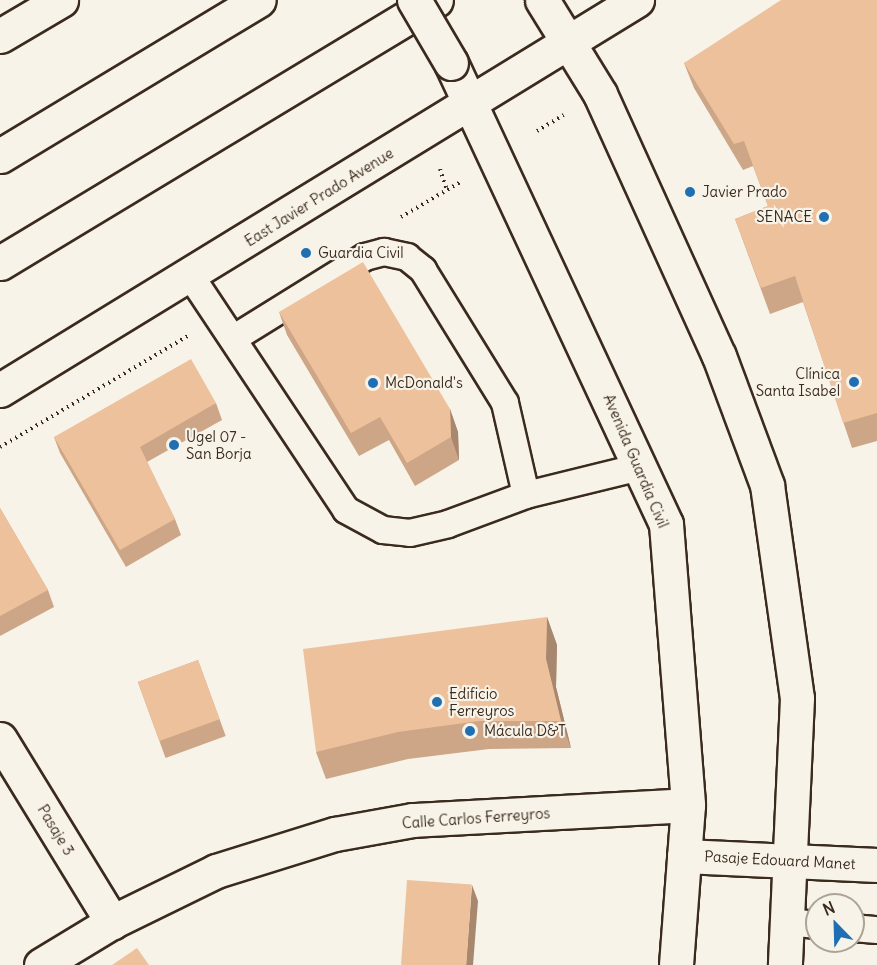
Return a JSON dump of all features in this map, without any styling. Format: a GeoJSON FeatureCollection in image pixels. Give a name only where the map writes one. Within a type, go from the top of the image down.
{"type":"FeatureCollection","features":[{"type":"Feature","properties":{"kind":"main road"},"geometry":{"type":"LineString","coordinates":[[0,36],[61,0]]}},
{"type":"Feature","properties":{"kind":"main road"},"geometry":{"type":"LineString","coordinates":[[0,156],[259,0]]}},
{"type":"Feature","properties":{"kind":"main road","name":"Avenida Guardia Civil"},"geometry":{"type":"LineString","coordinates":[[414,0],[472,102],[666,524],[688,804],[675,965]]}},
{"type":"Feature","properties":{"kind":"main road"},"geometry":{"type":"LineString","coordinates":[[0,263],[436,0]]}},
{"type":"Feature","properties":{"kind":"main road","name":"East Javier Prado Avenue"},"geometry":{"type":"LineString","coordinates":[[0,390],[637,0]]}},
{"type":"Feature","properties":{"kind":"main road"},"geometry":{"type":"LineString","coordinates":[[545,4],[600,94],[714,346],[766,484],[797,698],[793,860],[803,923],[785,965]]}},
{"type":"Feature","properties":{"kind":"main road","name":"Pasaje 3"},"geometry":{"type":"LineString","coordinates":[[0,739],[112,922]]}},
{"type":"Feature","properties":{"kind":"main road","name":"Calle Carlos Ferreyros"},"geometry":{"type":"LineString","coordinates":[[41,965],[112,922],[216,871],[335,834],[413,820],[688,804]]}},
{"type":"Feature","properties":{"kind":"main road","name":"Pasaje Edouard Manet"},"geometry":{"type":"LineString","coordinates":[[684,856],[877,865]]}},
{"type":"Feature","properties":{"kind":"lane"},"geometry":{"type":"LineString","coordinates":[[236,337],[365,256],[384,252],[407,257],[423,270],[505,403],[526,495]]}},
{"type":"Feature","properties":{"kind":"lane"},"geometry":{"type":"LineString","coordinates":[[190,275],[236,337],[346,510],[383,531],[410,533],[526,495],[640,467]]}},
{"type":"Feature","properties":{"kind":"path"},"geometry":{"type":"LineString","coordinates":[[537,131],[566,114]]}},
{"type":"Feature","properties":{"kind":"building"},"geometry":{"type":"Polygon","coordinates":[[[781,0],[877,0],[877,413],[843,423],[795,276],[761,288],[735,219],[768,206],[744,141],[734,144],[684,63],[781,0]]]}},
{"type":"Feature","properties":{"kind":"building","name":"McDonald's"},"geometry":{"type":"Polygon","coordinates":[[[363,262],[450,409],[451,437],[407,463],[380,417],[351,433],[279,312],[363,262]]]}},
{"type":"Feature","properties":{"kind":"building"},"geometry":{"type":"Polygon","coordinates":[[[191,359],[216,403],[140,447],[175,519],[120,550],[54,437],[191,359]]]}},
{"type":"Feature","properties":{"kind":"building"},"geometry":{"type":"Polygon","coordinates":[[[0,508],[48,590],[0,616],[0,508]]]}},
{"type":"Feature","properties":{"kind":"building","name":"Edificio Ferreyros"},"geometry":{"type":"Polygon","coordinates":[[[547,617],[546,659],[561,721],[479,721],[398,732],[316,752],[303,649],[547,617]]]}},
{"type":"Feature","properties":{"kind":"building"},"geometry":{"type":"Polygon","coordinates":[[[198,660],[220,719],[159,741],[138,682],[198,660]]]}},
{"type":"Feature","properties":{"kind":"building"},"geometry":{"type":"Polygon","coordinates":[[[407,880],[472,885],[466,965],[401,965],[407,880]]]}},
{"type":"Feature","properties":{"kind":"building"},"geometry":{"type":"Polygon","coordinates":[[[137,948],[149,965],[112,965],[137,948]]]}},
{"type":"Feature","properties":{"kind":"place","name":"Javier Prado"},"geometry":{"type":"Point","coordinates":[690,192]}},
{"type":"Feature","properties":{"kind":"place","name":"SENACE"},"geometry":{"type":"Point","coordinates":[824,217]}},
{"type":"Feature","properties":{"kind":"place","name":"Guardia Civil"},"geometry":{"type":"Point","coordinates":[306,253]}},
{"type":"Feature","properties":{"kind":"place","name":"Clínica Santa Isabel"},"geometry":{"type":"Point","coordinates":[854,382]}},
{"type":"Feature","properties":{"kind":"place","name":"McDonald's"},"geometry":{"type":"Point","coordinates":[373,383]}},
{"type":"Feature","properties":{"kind":"place","name":"Ugel 07 - San Borja"},"geometry":{"type":"Point","coordinates":[174,445]}},
{"type":"Feature","properties":{"kind":"place","name":"Edificio Ferreyros"},"geometry":{"type":"Point","coordinates":[437,702]}},
{"type":"Feature","properties":{"kind":"place","name":"Mácula D&T"},"geometry":{"type":"Point","coordinates":[470,731]}}]}
